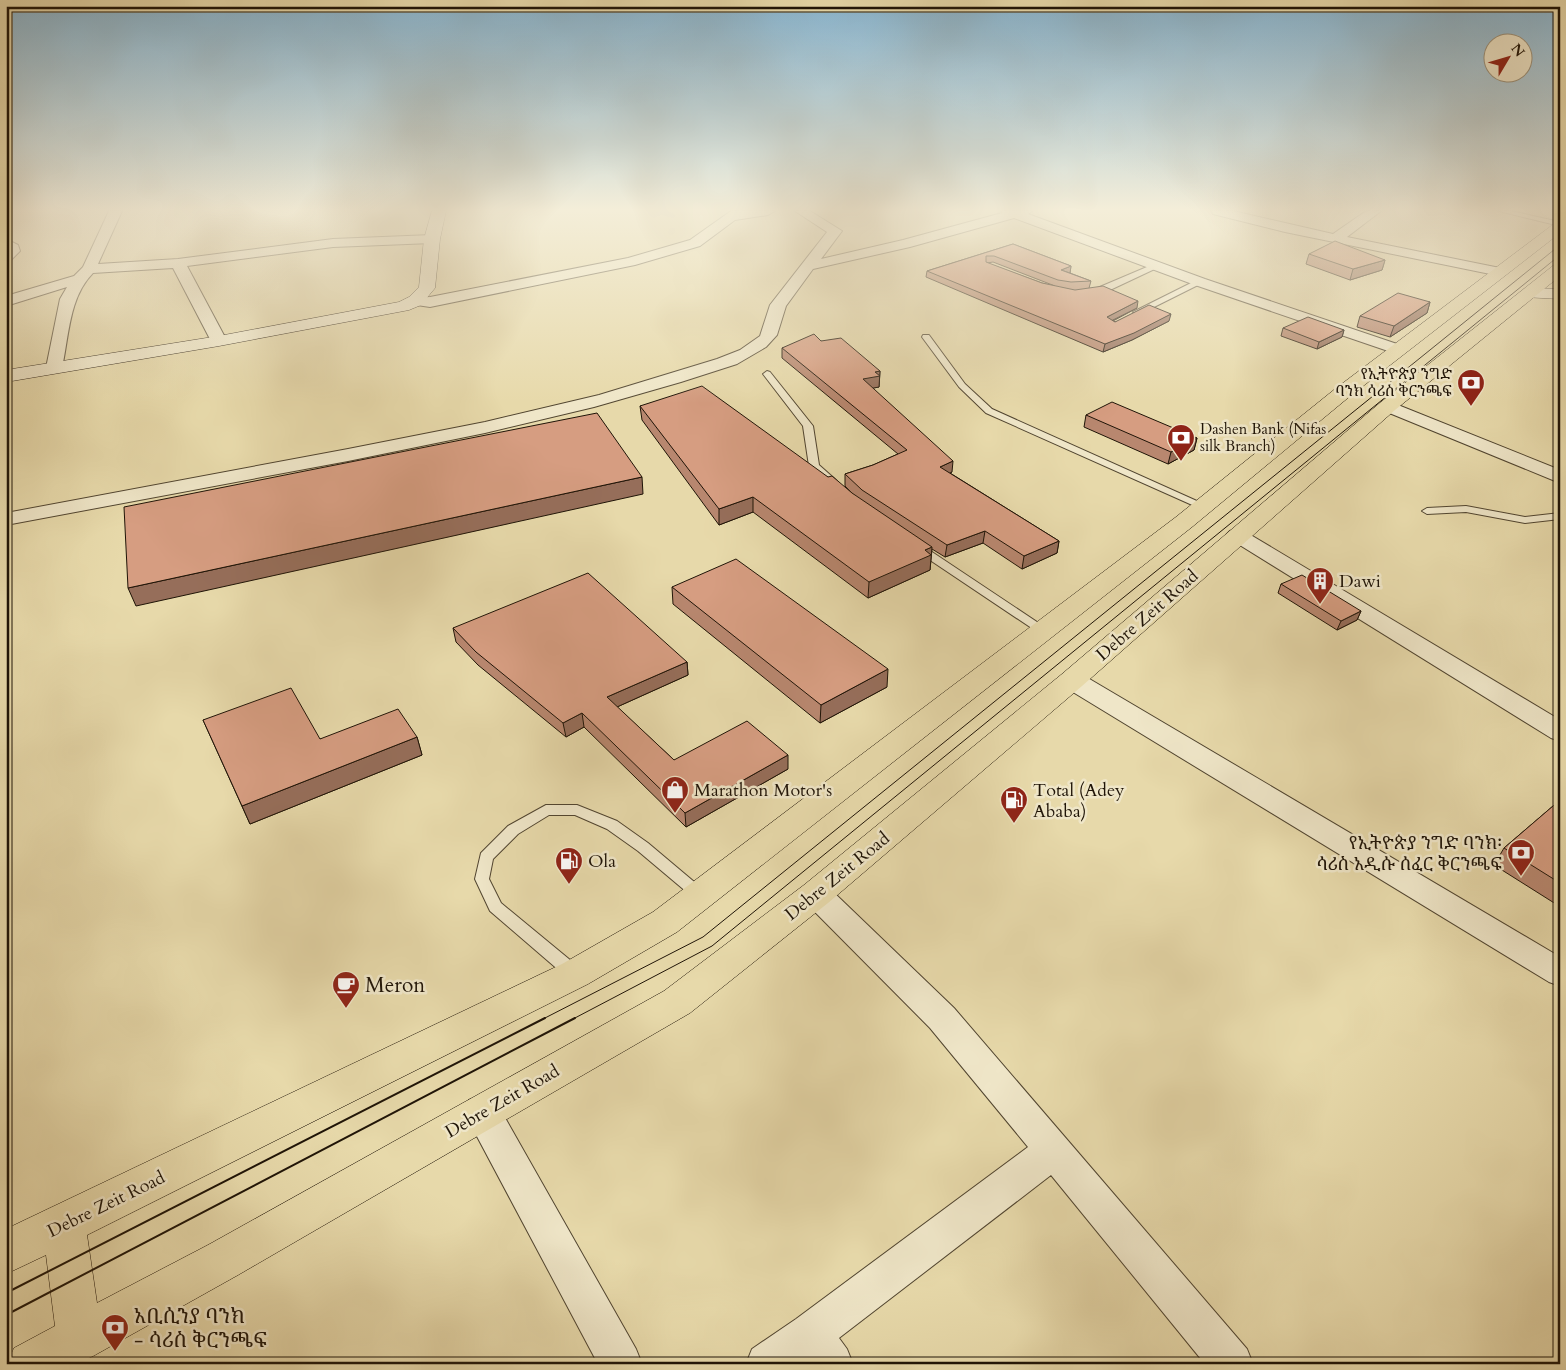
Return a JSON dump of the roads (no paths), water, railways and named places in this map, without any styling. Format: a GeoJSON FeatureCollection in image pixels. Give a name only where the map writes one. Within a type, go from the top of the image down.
{"type":"FeatureCollection","features":[{"type":"Feature","properties":{"kind":"main road","name":"Debre Zeit Road"},"geometry":{"type":"LineString","coordinates":[[6,1252],[575,974],[665,922],[1203,506],[1397,349],[1496,275]]}},
{"type":"Feature","properties":{"kind":"main road","name":"Debre Zeit Road"},"geometry":{"type":"LineString","coordinates":[[30,1364],[223,1260],[676,1002],[816,894],[1072,680],[1388,406],[1545,294],[1556,275]]}},
{"type":"Feature","properties":{"kind":"main road"},"geometry":{"type":"LineString","coordinates":[[64,1224],[79,1338]]}},
{"type":"Feature","properties":{"kind":"street"},"geometry":{"type":"LineString","coordinates":[[6,301],[81,275]]}},
{"type":"Feature","properties":{"kind":"street"},"geometry":{"type":"LineString","coordinates":[[54,368],[68,299],[83,275]]}},
{"type":"Feature","properties":{"kind":"street"},"geometry":{"type":"LineString","coordinates":[[184,275],[219,341]]}},
{"type":"Feature","properties":{"kind":"street"},"geometry":{"type":"LineString","coordinates":[[415,301],[427,288],[428,275]]}},
{"type":"Feature","properties":{"kind":"street"},"geometry":{"type":"LineString","coordinates":[[6,376],[219,341],[380,311],[415,301],[430,302],[565,275]]}},
{"type":"Feature","properties":{"kind":"street"},"geometry":{"type":"LineString","coordinates":[[6,519],[453,434],[618,397],[733,360],[753,350],[770,336],[774,328],[773,318],[778,305],[800,275]]}},
{"type":"Feature","properties":{"kind":"street"},"geometry":{"type":"LineString","coordinates":[[1181,275],[1397,349]]}},
{"type":"Feature","properties":{"kind":"street"},"geometry":{"type":"LineString","coordinates":[[1388,406],[1560,477]]}},
{"type":"Feature","properties":{"kind":"street"},"geometry":{"type":"LineString","coordinates":[[1237,536],[1560,732]]}},
{"type":"Feature","properties":{"kind":"street"},"geometry":{"type":"LineString","coordinates":[[1072,680],[1560,973]]}},
{"type":"Feature","properties":{"kind":"street"},"geometry":{"type":"LineString","coordinates":[[816,894],[942,1018],[1232,1364]]}},
{"type":"Feature","properties":{"kind":"street"},"geometry":{"type":"LineString","coordinates":[[482,1112],[621,1364]]}},
{"type":"Feature","properties":{"kind":"street"},"geometry":{"type":"LineString","coordinates":[[767,1364],[822,1349],[1054,1150]]}},
{"type":"Feature","properties":{"kind":"lane"},"geometry":{"type":"LineString","coordinates":[[1081,293],[1107,288],[1137,275]]}},
{"type":"Feature","properties":{"kind":"lane"},"geometry":{"type":"LineString","coordinates":[[1129,316],[1200,282]]}},
{"type":"Feature","properties":{"kind":"lane"},"geometry":{"type":"LineString","coordinates":[[926,337],[949,371],[969,395],[989,411],[1203,506]]}},
{"type":"Feature","properties":{"kind":"lane"},"geometry":{"type":"LineString","coordinates":[[766,374],[808,426],[814,466],[842,492]]}},
{"type":"Feature","properties":{"kind":"lane"},"geometry":{"type":"LineString","coordinates":[[1427,512],[1466,509],[1525,520],[1560,516]]}},
{"type":"Feature","properties":{"kind":"lane"},"geometry":{"type":"LineString","coordinates":[[913,544],[1043,630]]}},
{"type":"Feature","properties":{"kind":"lane"},"geometry":{"type":"LineString","coordinates":[[575,974],[495,907],[482,879],[486,857],[513,830],[546,810],[577,810],[612,825],[643,847],[700,895]]}},
{"type":"Feature","properties":{"kind":"tram line"},"geometry":{"type":"LineString","coordinates":[[543,1019],[703,937],[1523,275]]}},
{"type":"Feature","properties":{"kind":"tram line"},"geometry":{"type":"LineString","coordinates":[[573,1019],[712,946],[1536,275]]}},
{"type":"Feature","properties":{"kind":"tram line"},"geometry":{"type":"LineString","coordinates":[[6,1293],[545,1018]]}},
{"type":"Feature","properties":{"kind":"tram line"},"geometry":{"type":"LineString","coordinates":[[6,1315],[575,1018]]}},
{"type":"Feature","properties":{"kind":"place","name":"የኢትዮጵያ ንግድ ባንክ ሳሪስ ቅርንጫፍ"},"geometry":{"type":"Point","coordinates":[1471,407]}},
{"type":"Feature","properties":{"kind":"place","name":"Dashen Bank (Nifas silk Branch)"},"geometry":{"type":"Point","coordinates":[1181,462]}},
{"type":"Feature","properties":{"kind":"place","name":"Dawi"},"geometry":{"type":"Point","coordinates":[1320,605]}},
{"type":"Feature","properties":{"kind":"place","name":"Marathon Motor's"},"geometry":{"type":"Point","coordinates":[675,814]}},
{"type":"Feature","properties":{"kind":"place","name":"Total (Adey Ababa)"},"geometry":{"type":"Point","coordinates":[1014,824]}},
{"type":"Feature","properties":{"kind":"place","name":"የኢትዮጵያ ንግድ ባንክ፡ ሳሪስ አዲሱ ሰፈር ቅርንጫፍ"},"geometry":{"type":"Point","coordinates":[1521,877]}},
{"type":"Feature","properties":{"kind":"place","name":"Ola"},"geometry":{"type":"Point","coordinates":[569,885]}},
{"type":"Feature","properties":{"kind":"place","name":"Meron"},"geometry":{"type":"Point","coordinates":[346,1009]}},
{"type":"Feature","properties":{"kind":"place","name":"አቢሲንያ ባንክ - ሳሪስ ቅርንጫፍ"},"geometry":{"type":"Point","coordinates":[115,1352]}}]}
